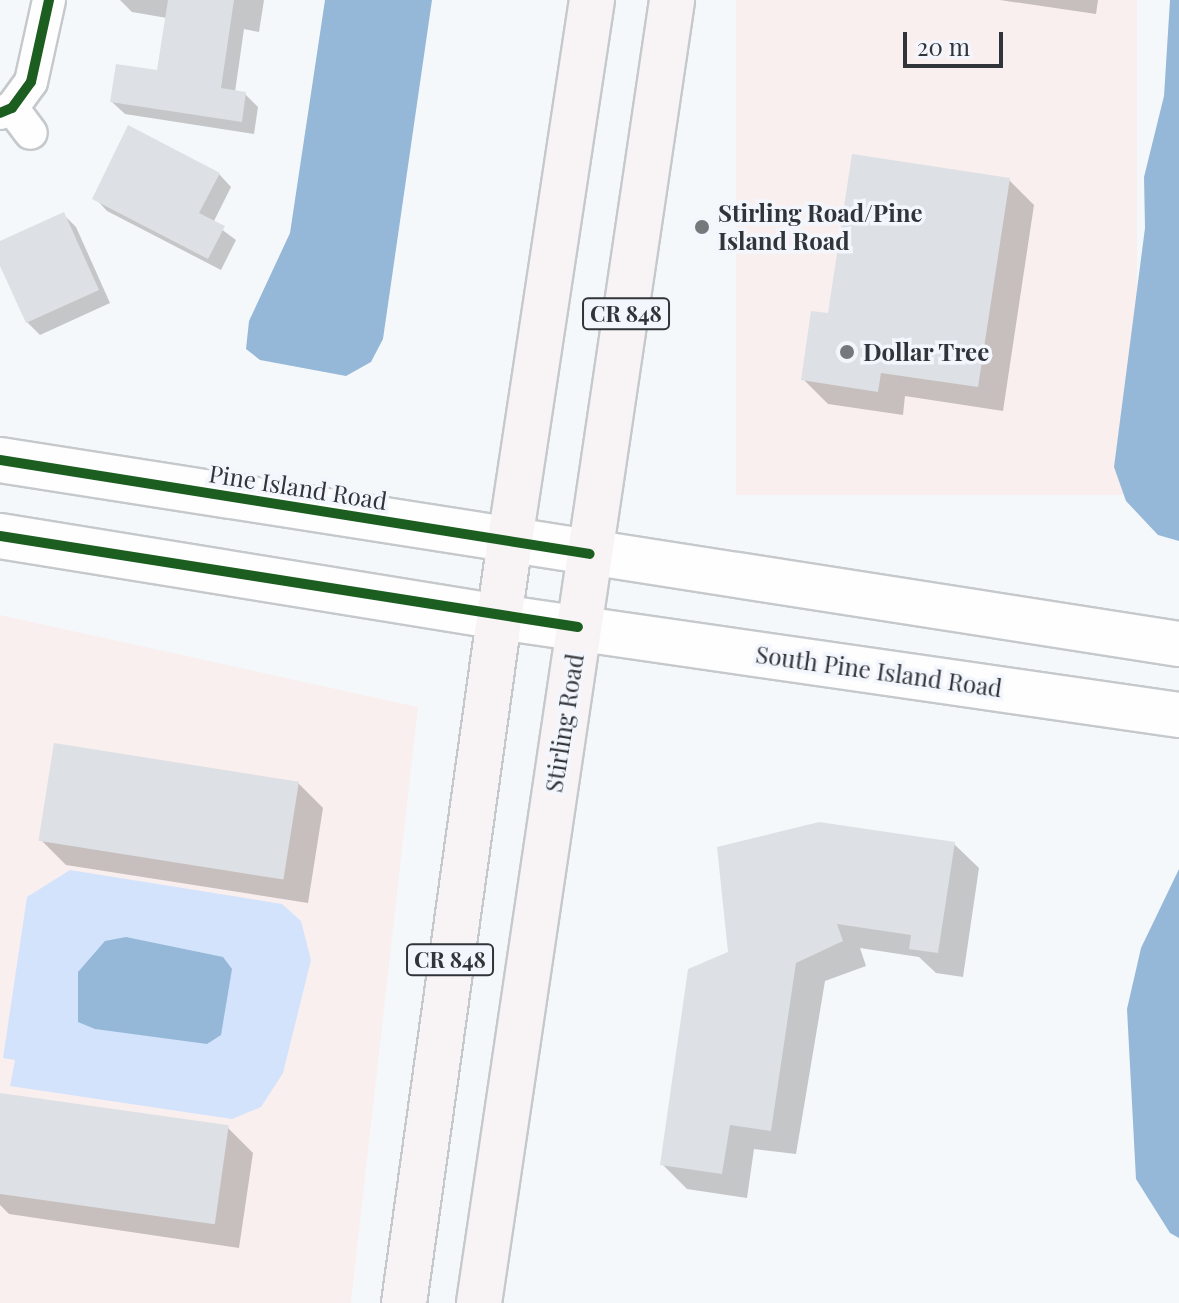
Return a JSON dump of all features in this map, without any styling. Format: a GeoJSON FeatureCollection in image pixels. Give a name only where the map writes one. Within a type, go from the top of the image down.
{"type":"FeatureCollection","features":[{"type":"Feature","properties":{"kind":"main road","name":"CR 848"},"geometry":{"type":"LineString","coordinates":[[404,1303],[510,540],[592,0]]}},
{"type":"Feature","properties":{"kind":"main road","name":"Stirling Road"},"geometry":{"type":"LineString","coordinates":[[479,1303],[672,0]]}},
{"type":"Feature","properties":{"kind":"main road","name":"Pine Island Road"},"geometry":{"type":"LineString","coordinates":[[0,460],[590,554]]}},
{"type":"Feature","properties":{"kind":"main road"},"geometry":{"type":"LineString","coordinates":[[0,536],[499,617],[578,627]]}},
{"type":"Feature","properties":{"kind":"main road"},"geometry":{"type":"LineString","coordinates":[[590,554],[1179,644]]}},
{"type":"Feature","properties":{"kind":"main road","name":"South Pine Island Road"},"geometry":{"type":"LineString","coordinates":[[578,627],[1179,715]]}},
{"type":"Feature","properties":{"kind":"street"},"geometry":{"type":"LineString","coordinates":[[14,118],[37,68],[49,0]]}},
{"type":"Feature","properties":{"kind":"shaded area"},"geometry":{"type":"Polygon","coordinates":[[[325,0],[432,0],[383,339],[371,362],[346,376],[260,360],[246,349],[249,321],[290,233],[325,0]]]}},
{"type":"Feature","properties":{"kind":"shaded area"},"geometry":{"type":"Polygon","coordinates":[[[736,0],[1137,0],[1137,495],[736,495],[736,0]]]}},
{"type":"Feature","properties":{"kind":"shaded area"},"geometry":{"type":"Polygon","coordinates":[[[1170,0],[1179,0],[1179,541],[1158,535],[1126,501],[1114,467],[1145,228],[1144,177],[1164,96],[1170,0]]]}},
{"type":"Feature","properties":{"kind":"shaded area"},"geometry":{"type":"Polygon","coordinates":[[[0,615],[418,707],[351,1303],[0,1303],[0,615]]]}},
{"type":"Feature","properties":{"kind":"shaded area"},"geometry":{"type":"Polygon","coordinates":[[[1179,869],[1179,1238],[1170,1233],[1136,1179],[1127,1009],[1141,948],[1179,869]]]}},
{"type":"Feature","properties":{"kind":"shaded area"},"geometry":{"type":"Polygon","coordinates":[[[70,870],[282,904],[301,921],[311,960],[283,1073],[261,1107],[232,1119],[10,1086],[15,1060],[3,1058],[27,897],[70,870]]]}},
{"type":"Feature","properties":{"kind":"shaded area"},"geometry":{"type":"Polygon","coordinates":[[[126,937],[223,957],[232,969],[221,1035],[207,1044],[95,1029],[78,1022],[78,972],[105,941],[126,937]]]}},
{"type":"Feature","properties":{"kind":"building"},"geometry":{"type":"Polygon","coordinates":[[[168,0],[234,0],[221,88],[246,92],[242,122],[110,102],[116,64],[157,70],[168,0]]]}},
{"type":"Feature","properties":{"kind":"building"},"geometry":{"type":"Polygon","coordinates":[[[128,125],[220,173],[199,213],[225,226],[208,259],[92,199],[128,125]]]}},
{"type":"Feature","properties":{"kind":"building"},"geometry":{"type":"Polygon","coordinates":[[[852,154],[1010,178],[978,387],[881,373],[878,392],[801,380],[811,311],[828,313],[852,154]]]}},
{"type":"Feature","properties":{"kind":"building"},"geometry":{"type":"Polygon","coordinates":[[[64,212],[99,290],[26,323],[0,266],[0,241],[64,212]]]}},
{"type":"Feature","properties":{"kind":"building"},"geometry":{"type":"Polygon","coordinates":[[[54,743],[299,782],[283,880],[39,841],[54,743]]]}},
{"type":"Feature","properties":{"kind":"building"},"geometry":{"type":"Polygon","coordinates":[[[819,822],[955,842],[938,953],[909,949],[911,935],[837,924],[843,941],[796,963],[771,1131],[730,1125],[722,1174],[660,1165],[688,969],[728,952],[717,847],[819,822]]]}},
{"type":"Feature","properties":{"kind":"building"},"geometry":{"type":"Polygon","coordinates":[[[0,1093],[229,1125],[215,1224],[0,1194],[0,1093]]]}},
{"type":"Feature","properties":{"kind":"cycle path"},"geometry":{"type":"LineString","coordinates":[[0,113],[12,108],[31,82],[49,0]]}},
{"type":"Feature","properties":{"kind":"cycle path"},"geometry":{"type":"LineString","coordinates":[[0,460],[590,554]]}},
{"type":"Feature","properties":{"kind":"cycle path"},"geometry":{"type":"LineString","coordinates":[[0,536],[578,627]]}},
{"type":"Feature","properties":{"kind":"place","name":"Stirling Road/Pine Island Road"},"geometry":{"type":"Point","coordinates":[702,227]}},
{"type":"Feature","properties":{"kind":"place","name":"Dollar Tree"},"geometry":{"type":"Point","coordinates":[847,352]}}]}
